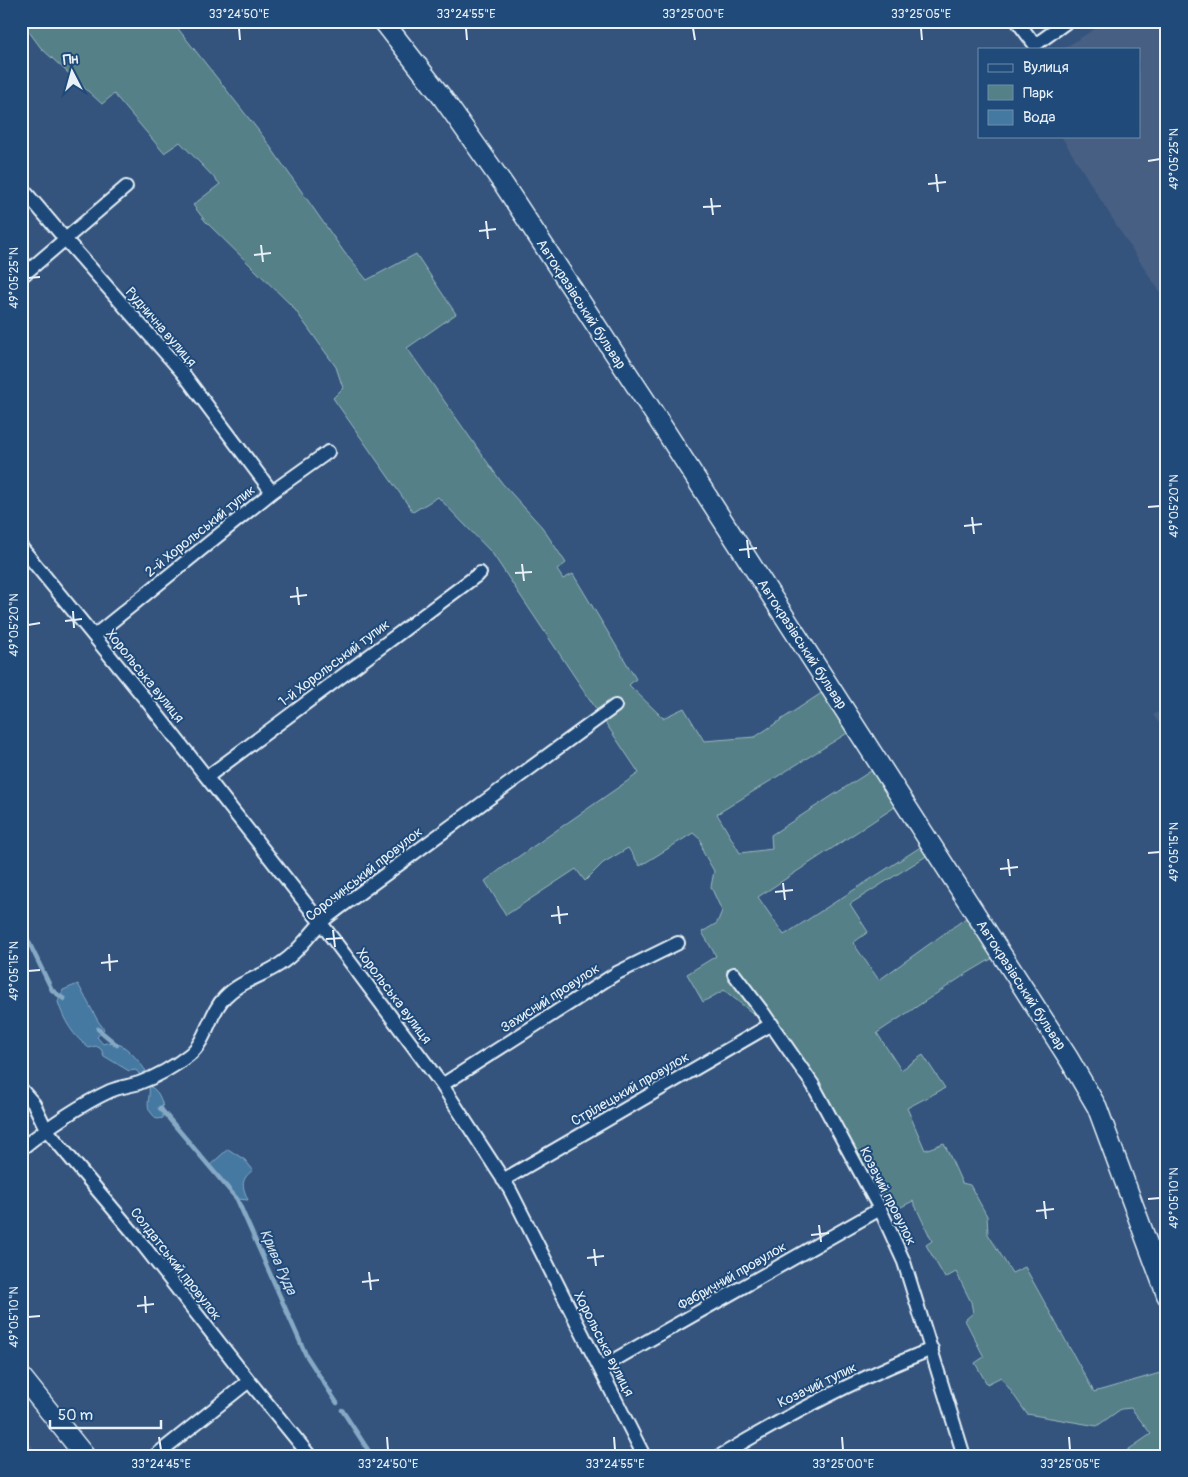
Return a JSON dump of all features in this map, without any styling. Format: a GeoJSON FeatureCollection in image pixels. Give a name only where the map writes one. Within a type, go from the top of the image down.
{"type":"FeatureCollection","features":[{"type":"Feature","properties":{"kind":"street","name":"Автокразівський бульвар"},"geometry":{"type":"LineString","coordinates":[[383,21],[442,97],[504,185],[655,415],[1069,1059],[1096,1107],[1167,1296]]}},
{"type":"Feature","properties":{"kind":"street"},"geometry":{"type":"LineString","coordinates":[[1018,21],[1035,45],[1068,21]]}},
{"type":"Feature","properties":{"kind":"street","name":"Руднична вулиця"},"geometry":{"type":"LineString","coordinates":[[21,187],[182,372],[272,492]]}},
{"type":"Feature","properties":{"kind":"street"},"geometry":{"type":"LineString","coordinates":[[21,277],[126,187]]}},
{"type":"Feature","properties":{"kind":"street","name":"2-й Хорольський тупик"},"geometry":{"type":"LineString","coordinates":[[94,636],[272,492],[328,452]]}},
{"type":"Feature","properties":{"kind":"street","name":"Хорольська вулиця"},"geometry":{"type":"LineString","coordinates":[[21,547],[207,777],[321,922],[442,1084],[503,1180],[644,1456]]}},
{"type":"Feature","properties":{"kind":"street","name":"1-й Хорольський тупик"},"geometry":{"type":"LineString","coordinates":[[207,777],[480,573]]}},
{"type":"Feature","properties":{"kind":"street","name":"Сорочинський провулок"},"geometry":{"type":"LineString","coordinates":[[21,1149],[46,1129],[100,1096],[113,1090],[140,1083],[190,1054],[198,1046],[216,1008],[224,997],[236,987],[260,977],[283,963],[321,922],[615,706]]}},
{"type":"Feature","properties":{"kind":"street","name":"Захисний провулок"},"geometry":{"type":"LineString","coordinates":[[442,1084],[617,973],[678,942]]}},
{"type":"Feature","properties":{"kind":"street","name":"Козачий провулок"},"geometry":{"type":"LineString","coordinates":[[734,974],[772,1024],[813,1085],[880,1209],[904,1262],[964,1456]]}},
{"type":"Feature","properties":{"kind":"street","name":"Стрілецький провулок"},"geometry":{"type":"LineString","coordinates":[[503,1180],[772,1024]]}},
{"type":"Feature","properties":{"kind":"street","name":"Солдатський провулок"},"geometry":{"type":"LineString","coordinates":[[21,1088],[34,1104],[46,1129],[136,1236],[310,1456]]}},
{"type":"Feature","properties":{"kind":"street","name":"Фабричний провулок"},"geometry":{"type":"LineString","coordinates":[[600,1368],[880,1209]]}},
{"type":"Feature","properties":{"kind":"street","name":"Козачий тупик"},"geometry":{"type":"LineString","coordinates":[[720,1456],[780,1420],[893,1364],[932,1349]]}},
{"type":"Feature","properties":{"kind":"street"},"geometry":{"type":"LineString","coordinates":[[21,1376],[85,1456]]}},
{"type":"Feature","properties":{"kind":"street"},"geometry":{"type":"LineString","coordinates":[[155,1456],[249,1381]]}},
{"type":"Feature","properties":{"kind":"shaded area"},"geometry":{"type":"Polygon","coordinates":[[[1107,21],[1167,21],[1167,303],[1062,138],[1140,138],[1140,48],[1065,48],[1107,21]]]}},
{"type":"Feature","properties":{"kind":"shaded area"},"geometry":{"type":"Polygon","coordinates":[[[1167,706],[1167,734],[1153,715],[1167,706]]]}},
{"type":"Feature","properties":{"kind":"shaded area"},"geometry":{"type":"Polygon","coordinates":[[[21,1431],[38,1454],[35,1456],[21,1456],[21,1431]]]}},
{"type":"Feature","properties":{"kind":"green space"},"geometry":{"type":"Polygon","coordinates":[[[21,21],[172,21],[262,135],[344,252],[367,280],[416,254],[456,314],[407,348],[502,483],[542,527],[566,563],[557,570],[563,579],[573,574],[636,679],[629,685],[663,718],[684,708],[704,741],[755,737],[823,692],[849,732],[717,814],[740,853],[772,849],[771,835],[874,769],[898,805],[758,897],[784,935],[922,846],[928,855],[850,904],[868,932],[853,943],[879,980],[966,918],[993,958],[877,1033],[901,1070],[923,1055],[945,1088],[907,1108],[925,1150],[944,1143],[962,1183],[970,1185],[987,1216],[988,1234],[1012,1273],[1025,1267],[1094,1392],[1167,1371],[1167,1456],[1119,1456],[1151,1434],[1131,1408],[1121,1409],[1097,1426],[1027,1414],[1001,1377],[987,1384],[975,1363],[984,1357],[965,1320],[973,1313],[971,1302],[956,1272],[945,1278],[926,1245],[932,1241],[913,1201],[897,1209],[888,1194],[869,1205],[803,1079],[773,1031],[767,1034],[756,1016],[724,990],[703,1002],[687,974],[716,956],[702,932],[717,923],[722,911],[711,887],[714,871],[703,852],[701,840],[693,833],[640,866],[628,848],[603,863],[585,881],[576,869],[506,915],[485,881],[639,773],[492,553],[438,497],[413,512],[333,398],[343,388],[336,367],[293,307],[206,222],[193,205],[220,184],[180,142],[164,153],[114,94],[102,104],[41,48],[21,21]]]}},
{"type":"Feature","properties":{"kind":"water"},"geometry":{"type":"Polygon","coordinates":[[[78,984],[104,1029],[97,1037],[103,1044],[116,1043],[128,1050],[146,1071],[140,1075],[136,1070],[129,1071],[104,1056],[101,1049],[96,1046],[89,1048],[74,1033],[66,1022],[58,1002],[63,990],[78,984]]]}},
{"type":"Feature","properties":{"kind":"water"},"geometry":{"type":"Polygon","coordinates":[[[149,1086],[156,1091],[161,1099],[163,1118],[157,1119],[152,1115],[148,1107],[149,1086]]]}},
{"type":"Feature","properties":{"kind":"water"},"geometry":{"type":"Polygon","coordinates":[[[228,1149],[245,1160],[253,1170],[246,1177],[243,1184],[248,1200],[237,1199],[209,1166],[228,1149]]]}},
{"type":"Feature","properties":{"kind":"waterway","name":"Крива Руда"},"geometry":{"type":"LineString","coordinates":[[21,926],[52,990],[64,999]]}},
{"type":"Feature","properties":{"kind":"waterway","name":"Крива Руда"},"geometry":{"type":"LineString","coordinates":[[98,1029],[117,1045]]}},
{"type":"Feature","properties":{"kind":"waterway","name":"Крива Руда"},"geometry":{"type":"LineString","coordinates":[[160,1108],[237,1199],[306,1355],[337,1403]]}},
{"type":"Feature","properties":{"kind":"waterway","name":"Крива Руда"},"geometry":{"type":"LineString","coordinates":[[342,1410],[372,1456]]}}]}
